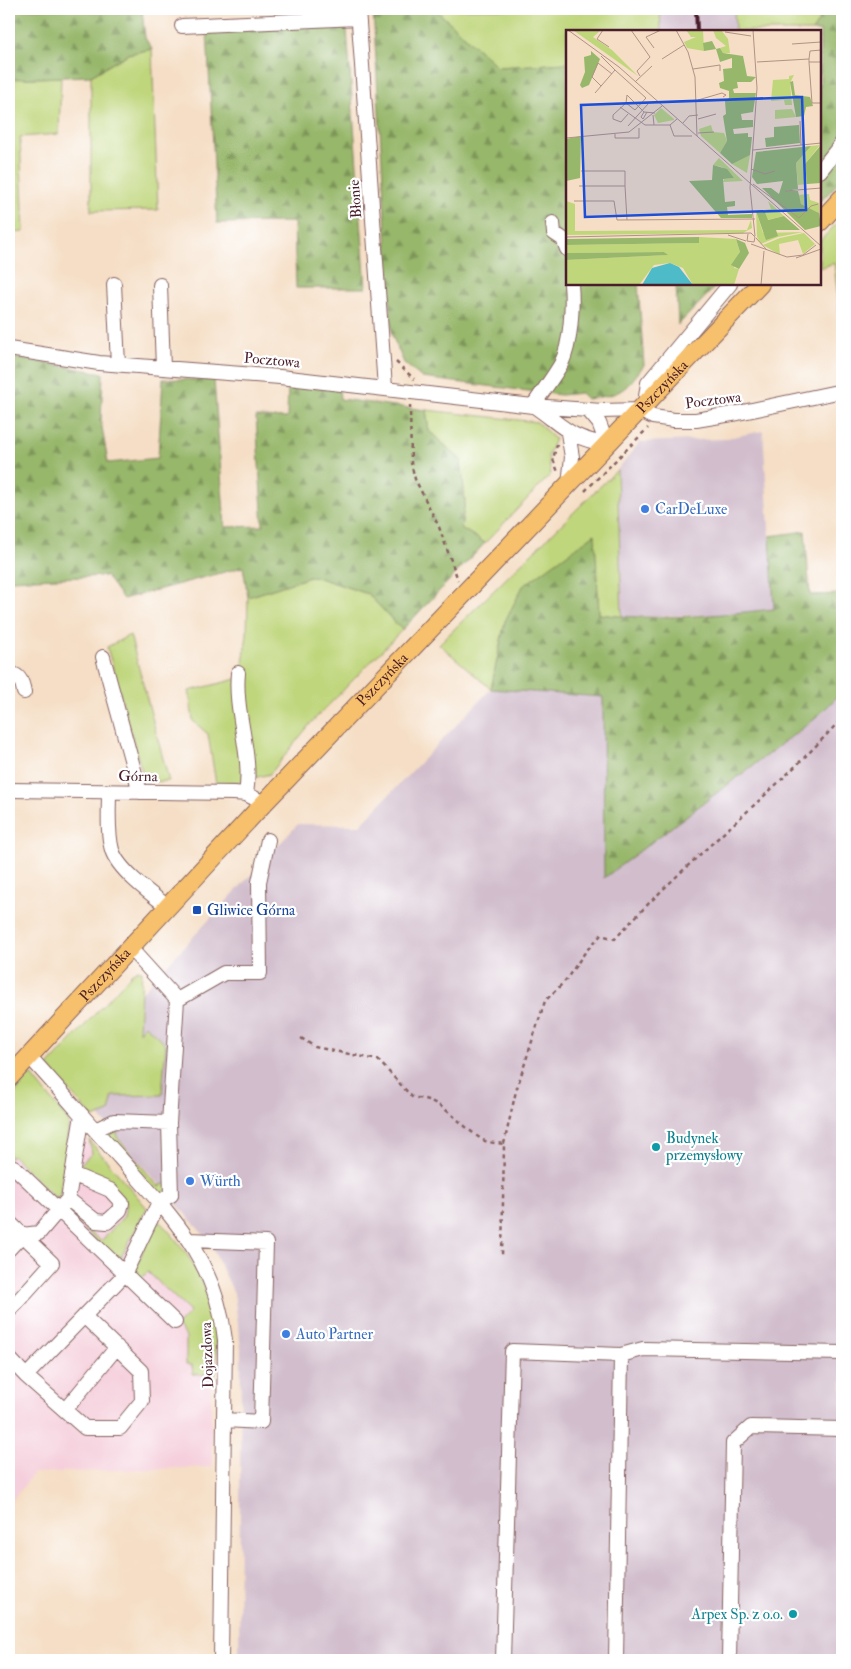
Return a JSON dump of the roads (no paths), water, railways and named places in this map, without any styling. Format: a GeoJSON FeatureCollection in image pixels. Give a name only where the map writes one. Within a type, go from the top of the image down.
{"type":"FeatureCollection","features":[{"type":"Feature","properties":{"kind":"main road"},"geometry":{"type":"LineString","coordinates":[[821,221],[842,198]]}},
{"type":"Feature","properties":{"kind":"main road","name":"Pszczyńska"},"geometry":{"type":"LineString","coordinates":[[9,1078],[264,803],[574,489],[607,444],[759,285]]}},
{"type":"Feature","properties":{"kind":"street"},"geometry":{"type":"LineString","coordinates":[[182,26],[358,14]]}},
{"type":"Feature","properties":{"kind":"street","name":"Błonie"},"geometry":{"type":"LineString","coordinates":[[358,14],[385,388]]}},
{"type":"Feature","properties":{"kind":"street"},"geometry":{"type":"LineString","coordinates":[[821,170],[842,143]]}},
{"type":"Feature","properties":{"kind":"street"},"geometry":{"type":"LineString","coordinates":[[553,223],[554,233],[563,239],[566,246]]}},
{"type":"Feature","properties":{"kind":"street"},"geometry":{"type":"LineString","coordinates":[[114,284],[118,364]]}},
{"type":"Feature","properties":{"kind":"street"},"geometry":{"type":"LineString","coordinates":[[160,285],[163,368]]}},
{"type":"Feature","properties":{"kind":"street"},"geometry":{"type":"LineString","coordinates":[[533,406],[561,363],[567,349],[572,297],[571,285]]}},
{"type":"Feature","properties":{"kind":"street"},"geometry":{"type":"LineString","coordinates":[[642,406],[648,383],[729,285]]}},
{"type":"Feature","properties":{"kind":"street","name":"Pocztowa"},"geometry":{"type":"LineString","coordinates":[[9,349],[118,364],[385,388],[533,406],[588,410],[642,406],[664,419],[696,420],[758,410],[842,391]]}},
{"type":"Feature","properties":{"kind":"street","name":"Pocztowa"},"geometry":{"type":"LineString","coordinates":[[533,406],[558,423],[568,433],[587,442],[607,444]]}},
{"type":"Feature","properties":{"kind":"street"},"geometry":{"type":"LineString","coordinates":[[588,410],[599,423],[607,444]]}},
{"type":"Feature","properties":{"kind":"street"},"geometry":{"type":"LineString","coordinates":[[568,433],[574,489]]}},
{"type":"Feature","properties":{"kind":"street"},"geometry":{"type":"LineString","coordinates":[[104,657],[140,792]]}},
{"type":"Feature","properties":{"kind":"street"},"geometry":{"type":"LineString","coordinates":[[9,673],[17,675],[22,680],[24,692]]}},
{"type":"Feature","properties":{"kind":"street"},"geometry":{"type":"LineString","coordinates":[[238,673],[236,692],[248,773],[246,794]]}},
{"type":"Feature","properties":{"kind":"street","name":"Górna"},"geometry":{"type":"LineString","coordinates":[[9,790],[246,794],[264,803]]}},
{"type":"Feature","properties":{"kind":"street"},"geometry":{"type":"LineString","coordinates":[[109,792],[110,840],[116,859],[123,868],[168,907]]}},
{"type":"Feature","properties":{"kind":"street"},"geometry":{"type":"LineString","coordinates":[[177,1000],[224,973],[260,973],[258,882],[268,840]]}},
{"type":"Feature","properties":{"kind":"street"},"geometry":{"type":"LineString","coordinates":[[26,1376],[124,1274],[159,1202],[170,1195],[169,1123],[177,1000],[130,948]]}},
{"type":"Feature","properties":{"kind":"street","name":"Dojazdowa"},"geometry":{"type":"LineString","coordinates":[[29,1056],[159,1202],[189,1240],[212,1282],[222,1314],[225,1340],[221,1660]]}},
{"type":"Feature","properties":{"kind":"street"},"geometry":{"type":"LineString","coordinates":[[9,1249],[22,1235],[39,1233],[68,1199],[82,1115]]}},
{"type":"Feature","properties":{"kind":"street"},"geometry":{"type":"LineString","coordinates":[[95,1130],[114,1122],[169,1123]]}},
{"type":"Feature","properties":{"kind":"street"},"geometry":{"type":"LineString","coordinates":[[14,1167],[175,1322]]}},
{"type":"Feature","properties":{"kind":"street"},"geometry":{"type":"LineString","coordinates":[[68,1199],[96,1221],[107,1222],[120,1210],[122,1203],[110,1190],[72,1174]]}},
{"type":"Feature","properties":{"kind":"street"},"geometry":{"type":"LineString","coordinates":[[9,1222],[52,1264],[9,1311]]}},
{"type":"Feature","properties":{"kind":"street"},"geometry":{"type":"LineString","coordinates":[[189,1240],[266,1243],[261,1422],[225,1420]]}},
{"type":"Feature","properties":{"kind":"street"},"geometry":{"type":"LineString","coordinates":[[9,1358],[26,1376],[85,1428],[120,1428],[142,1401],[142,1371],[84,1316]]}},
{"type":"Feature","properties":{"kind":"street"},"geometry":{"type":"LineString","coordinates":[[64,1410],[117,1347]]}},
{"type":"Feature","properties":{"kind":"street"},"geometry":{"type":"LineString","coordinates":[[503,1660],[512,1351],[621,1355],[643,1349],[842,1353]]}},
{"type":"Feature","properties":{"kind":"street"},"geometry":{"type":"LineString","coordinates":[[616,1660],[621,1355]]}},
{"type":"Feature","properties":{"kind":"street"},"geometry":{"type":"LineString","coordinates":[[729,1660],[733,1443],[751,1427],[842,1428]]}},
{"type":"Feature","properties":{"kind":"railway"},"geometry":{"type":"LineString","coordinates":[[696,9],[697,30]]}},
{"type":"Feature","properties":{"kind":"place","name":"CarDeLuxe"},"geometry":{"type":"Point","coordinates":[645,509]}},
{"type":"Feature","properties":{"kind":"place","name":"Gliwice Górna"},"geometry":{"type":"Point","coordinates":[197,910]}},
{"type":"Feature","properties":{"kind":"place","name":"Budynek przemysłowy"},"geometry":{"type":"Point","coordinates":[656,1147]}},
{"type":"Feature","properties":{"kind":"place","name":"Würth"},"geometry":{"type":"Point","coordinates":[190,1181]}},
{"type":"Feature","properties":{"kind":"place","name":"Auto Partner"},"geometry":{"type":"Point","coordinates":[286,1334]}},
{"type":"Feature","properties":{"kind":"place","name":"Arpex Sp. z o.o."},"geometry":{"type":"Point","coordinates":[793,1614]}}]}
